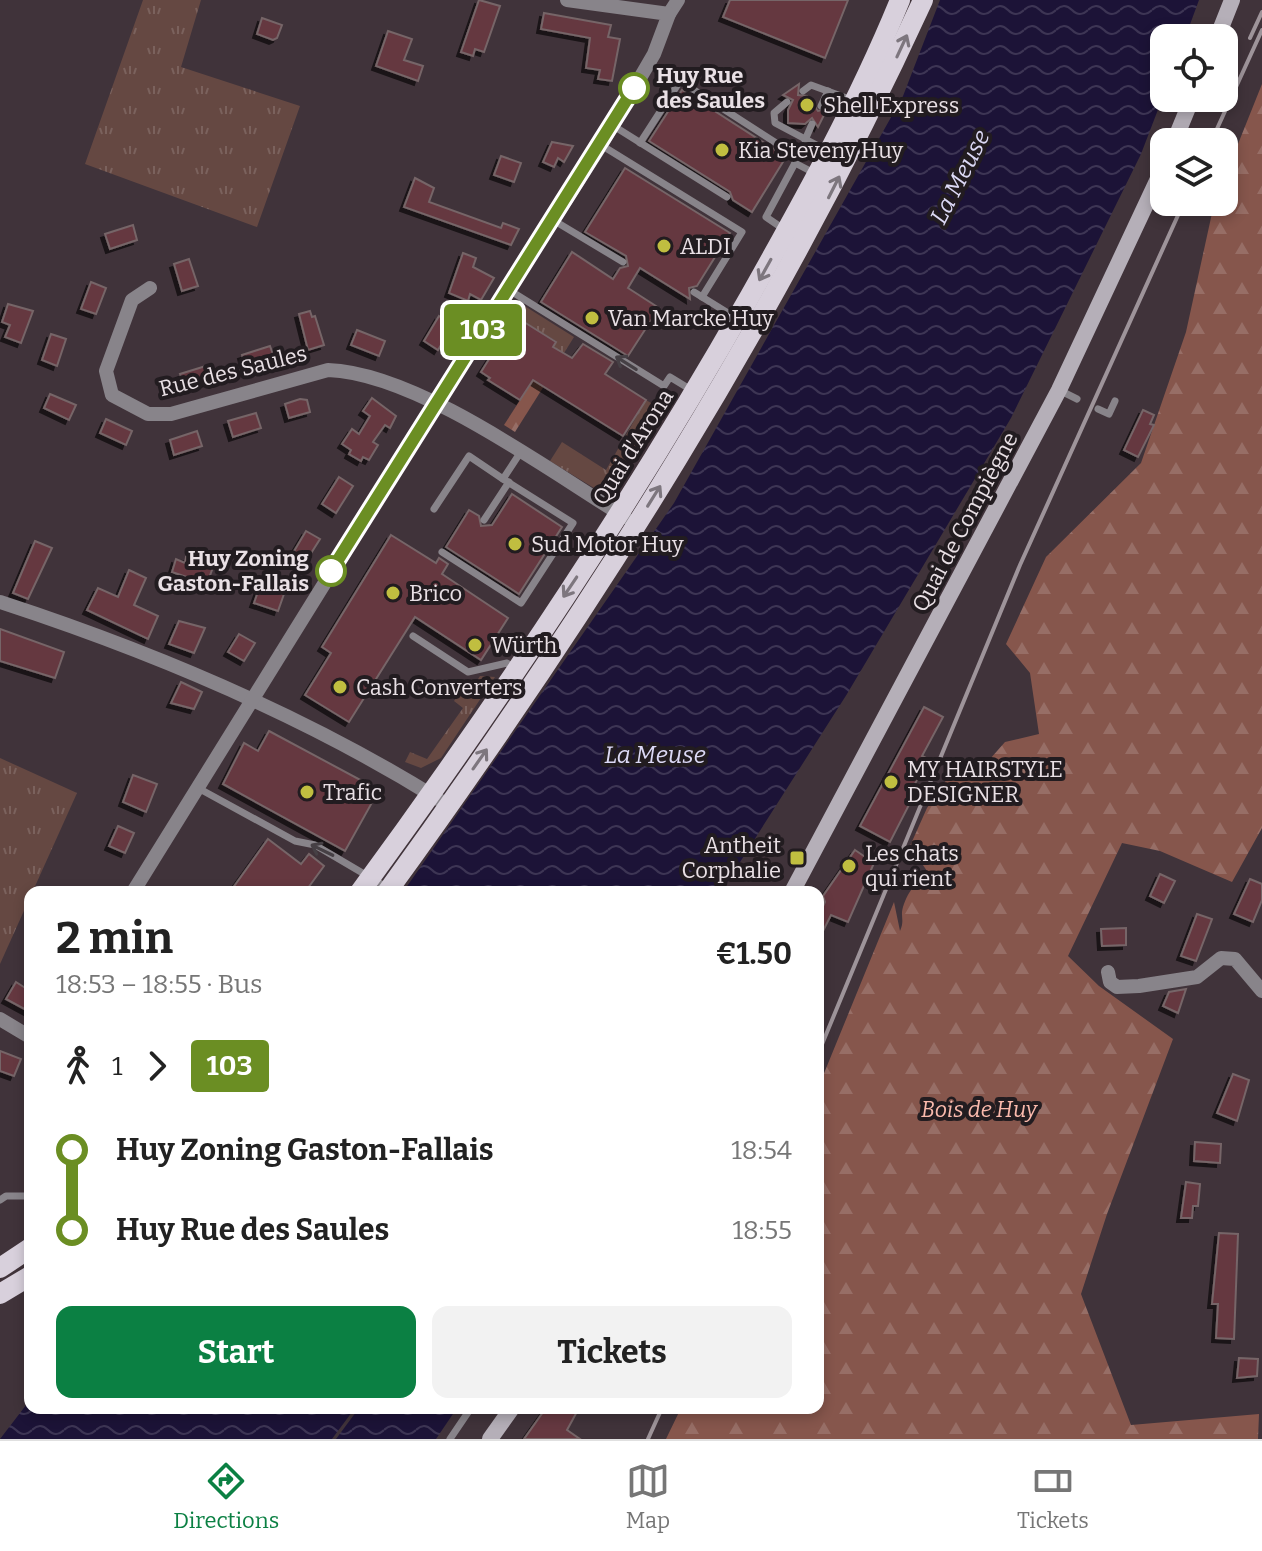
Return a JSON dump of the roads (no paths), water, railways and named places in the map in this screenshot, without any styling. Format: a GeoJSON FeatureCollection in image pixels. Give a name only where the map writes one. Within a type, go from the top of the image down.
{"type":"FeatureCollection","features":[{"type":"Feature","properties":{"kind":"main road","name":"Quai d'Arona"},"geometry":{"type":"LineString","coordinates":[[366,884],[440,800],[534,681],[628,519],[704,397],[756,329],[796,236],[866,92],[900,0]]}},
{"type":"Feature","properties":{"kind":"main road","name":"Quai d'Arona"},"geometry":{"type":"LineString","coordinates":[[704,397],[737,318],[796,236],[817,175],[829,152],[923,0]]}},
{"type":"Feature","properties":{"kind":"main road"},"geometry":{"type":"LineString","coordinates":[[1223,24],[1232,0]]}},
{"type":"Feature","properties":{"kind":"main road","name":"Quai de Compiègne"},"geometry":{"type":"LineString","coordinates":[[795,886],[1059,390],[1150,196]]}},
{"type":"Feature","properties":{"kind":"main road","name":"Quai d'Arona"},"geometry":{"type":"LineString","coordinates":[[391,886],[515,669],[628,519]]}},
{"type":"Feature","properties":{"kind":"main road"},"geometry":{"type":"LineString","coordinates":[[0,1268],[24,1252]]}},
{"type":"Feature","properties":{"kind":"main road"},"geometry":{"type":"LineString","coordinates":[[0,1294],[24,1280]]}},
{"type":"Feature","properties":{"kind":"main road"},"geometry":{"type":"LineString","coordinates":[[490,1439],[508,1414]]}},
{"type":"Feature","properties":{"kind":"street"},"geometry":{"type":"LineString","coordinates":[[567,0],[669,14]]}},
{"type":"Feature","properties":{"kind":"street"},"geometry":{"type":"LineString","coordinates":[[137,886],[437,402],[601,145],[654,54],[669,14],[678,0]]}},
{"type":"Feature","properties":{"kind":"street","name":"Rue des Saules"},"geometry":{"type":"LineString","coordinates":[[150,288],[132,300],[106,371],[112,395],[148,414],[171,414],[328,370],[349,371],[437,402],[628,519]]}},
{"type":"Feature","properties":{"kind":"street"},"geometry":{"type":"LineString","coordinates":[[0,602],[83,629],[252,699],[440,800]]}},
{"type":"Feature","properties":{"kind":"street"},"geometry":{"type":"LineString","coordinates":[[1108,972],[1110,982],[1117,987],[1139,986],[1197,977],[1221,958],[1235,959],[1262,991]]}},
{"type":"Feature","properties":{"kind":"street"},"geometry":{"type":"LineString","coordinates":[[0,1019],[24,1033]]}},
{"type":"Feature","properties":{"kind":"lane"},"geometry":{"type":"LineString","coordinates":[[640,143],[680,81],[798,157],[766,217],[796,236]]}},
{"type":"Feature","properties":{"kind":"lane"},"geometry":{"type":"LineString","coordinates":[[803,91],[811,85],[828,91],[866,92]]}},
{"type":"Feature","properties":{"kind":"lane"},"geometry":{"type":"LineString","coordinates":[[821,106],[828,91]]}},
{"type":"Feature","properties":{"kind":"lane"},"geometry":{"type":"LineString","coordinates":[[787,102],[774,113],[775,123],[829,152]]}},
{"type":"Feature","properties":{"kind":"lane"},"geometry":{"type":"LineString","coordinates":[[805,140],[812,124]]}},
{"type":"Feature","properties":{"kind":"lane"},"geometry":{"type":"LineString","coordinates":[[612,125],[727,197]]}},
{"type":"Feature","properties":{"kind":"lane"},"geometry":{"type":"LineString","coordinates":[[601,145],[742,232],[702,297]]}},
{"type":"Feature","properties":{"kind":"lane"},"geometry":{"type":"LineString","coordinates":[[795,163],[817,175]]}},
{"type":"Feature","properties":{"kind":"lane"},"geometry":{"type":"LineString","coordinates":[[553,220],[623,262]]}},
{"type":"Feature","properties":{"kind":"lane"},"geometry":{"type":"LineString","coordinates":[[509,290],[664,386],[670,377],[704,397]]}},
{"type":"Feature","properties":{"kind":"lane"},"geometry":{"type":"LineString","coordinates":[[694,292],[756,329]]}},
{"type":"Feature","properties":{"kind":"lane"},"geometry":{"type":"LineString","coordinates":[[1059,390],[1077,399]]}},
{"type":"Feature","properties":{"kind":"lane"},"geometry":{"type":"LineString","coordinates":[[1098,409],[1109,414],[1115,401]]}},
{"type":"Feature","properties":{"kind":"lane"},"geometry":{"type":"LineString","coordinates":[[484,520],[520,453]]}},
{"type":"Feature","properties":{"kind":"lane"},"geometry":{"type":"LineString","coordinates":[[434,509],[469,456],[573,523],[521,603],[442,552]]}},
{"type":"Feature","properties":{"kind":"lane"},"geometry":{"type":"LineString","coordinates":[[413,636],[468,672],[507,663],[534,681]]}},
{"type":"Feature","properties":{"kind":"lane"},"geometry":{"type":"LineString","coordinates":[[197,788],[295,841],[315,845],[366,884]]}},
{"type":"Feature","properties":{"kind":"lane"},"geometry":{"type":"LineString","coordinates":[[0,1200],[6,1196],[24,1196]]}},
{"type":"Feature","properties":{"kind":"lane"},"geometry":{"type":"LineString","coordinates":[[450,1439],[467,1414]]}},
{"type":"Feature","properties":{"kind":"water","name":"La Meuse"},"geometry":{"type":"Polygon","coordinates":[[[940,0],[1199,0],[1190,24],[1150,24],[1150,112],[1157,112],[1141,154],[1011,418],[847,694],[725,886],[407,886],[674,503],[903,96],[940,0]]]}},
{"type":"Feature","properties":{"kind":"water"},"geometry":{"type":"Polygon","coordinates":[[[24,1408],[24,1414],[351,1414],[332,1439],[0,1439],[24,1408]]]}},
{"type":"Feature","properties":{"kind":"water"},"geometry":{"type":"Polygon","coordinates":[[[355,1414],[453,1414],[436,1439],[336,1439],[355,1414]]]}},
{"type":"Feature","properties":{"kind":"railway"},"geometry":{"type":"LineString","coordinates":[[1250,38],[1262,12]]}},
{"type":"Feature","properties":{"kind":"railway"},"geometry":{"type":"LineString","coordinates":[[1217,128],[1262,30]]}},
{"type":"Feature","properties":{"kind":"railway"},"geometry":{"type":"LineString","coordinates":[[824,1039],[1020,565],[1178,216]]}},
{"type":"Feature","properties":{"kind":"railway"},"geometry":{"type":"LineString","coordinates":[[648,1439],[659,1414]]}},
{"type":"Feature","properties":{"kind":"place","name":"Huy Rue des Saules"},"geometry":{"type":"Point","coordinates":[634,88]}},
{"type":"Feature","properties":{"kind":"place","name":"Shell Express"},"geometry":{"type":"Point","coordinates":[807,105]}},
{"type":"Feature","properties":{"kind":"place","name":"Kia Steveny Huy"},"geometry":{"type":"Point","coordinates":[722,150]}},
{"type":"Feature","properties":{"kind":"place","name":"ALDI"},"geometry":{"type":"Point","coordinates":[664,246]}},
{"type":"Feature","properties":{"kind":"place","name":"Van Marcke Huy"},"geometry":{"type":"Point","coordinates":[592,318]}},
{"type":"Feature","properties":{"kind":"place","name":"Sud Motor Huy"},"geometry":{"type":"Point","coordinates":[515,544]}},
{"type":"Feature","properties":{"kind":"place","name":"Huy Zoning Gaston-Fallais"},"geometry":{"type":"Point","coordinates":[331,571]}},
{"type":"Feature","properties":{"kind":"place","name":"Brico"},"geometry":{"type":"Point","coordinates":[393,593]}},
{"type":"Feature","properties":{"kind":"place","name":"Würth"},"geometry":{"type":"Point","coordinates":[475,645]}},
{"type":"Feature","properties":{"kind":"place","name":"Cash Converters"},"geometry":{"type":"Point","coordinates":[340,687]}},
{"type":"Feature","properties":{"kind":"place","name":"MY HAIRSTYLE DESIGNER"},"geometry":{"type":"Point","coordinates":[891,782]}},
{"type":"Feature","properties":{"kind":"place","name":"Trafic"},"geometry":{"type":"Point","coordinates":[307,792]}},
{"type":"Feature","properties":{"kind":"place","name":"Antheit Corphalie"},"geometry":{"type":"Point","coordinates":[797,858]}},
{"type":"Feature","properties":{"kind":"place","name":"Les chats qui rient"},"geometry":{"type":"Point","coordinates":[849,866]}},
{"type":"Feature","properties":{"kind":"park label","name":"Bois de Huy"},"geometry":{"type":"Point","coordinates":[979,1109]}}]}
